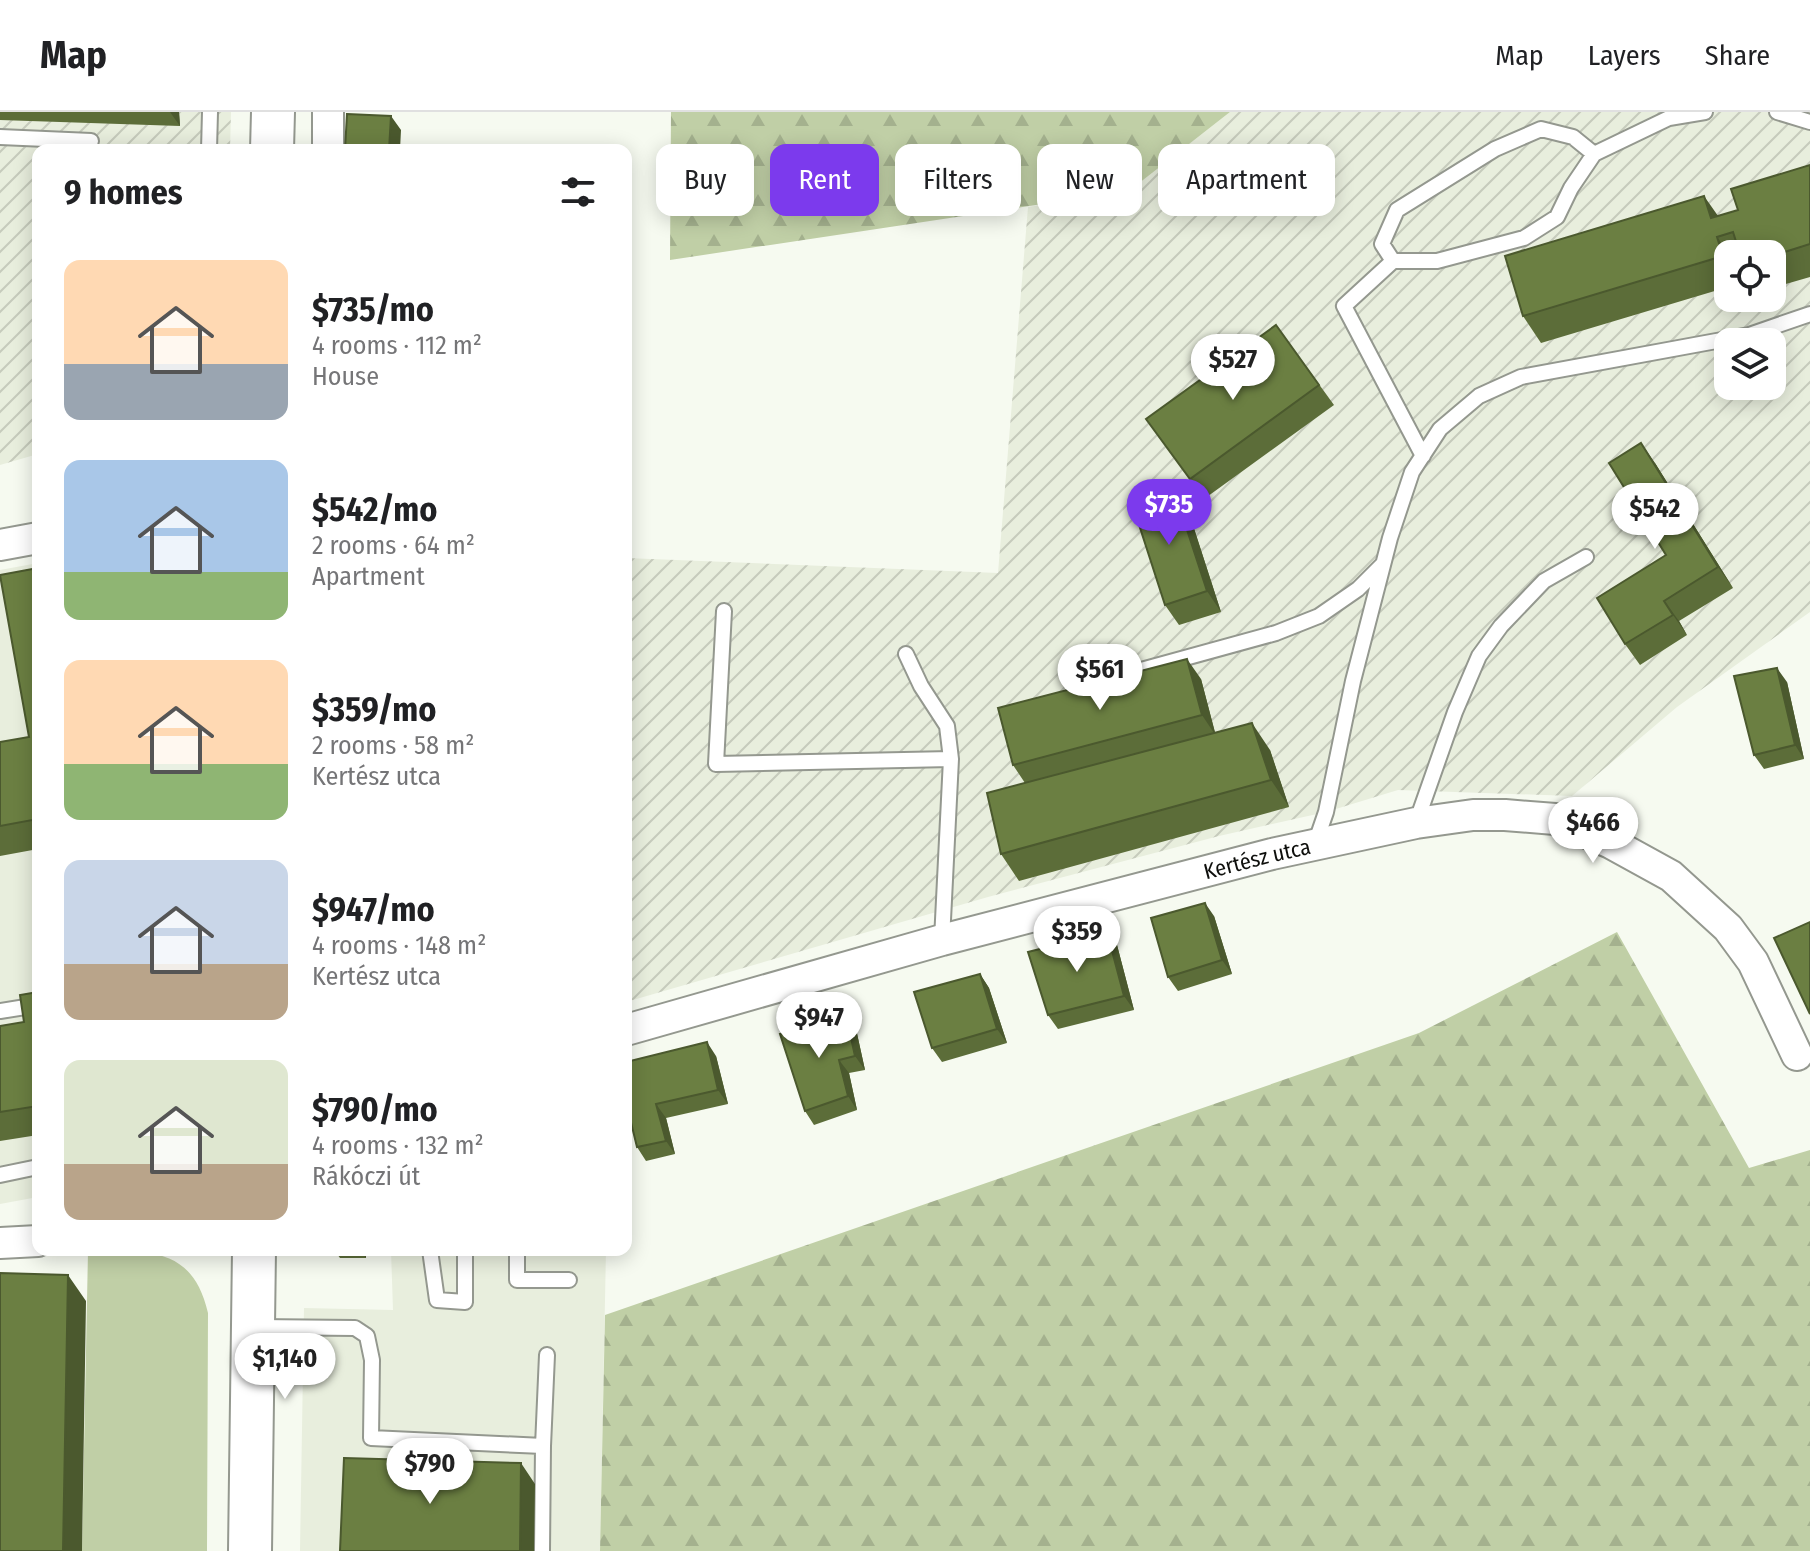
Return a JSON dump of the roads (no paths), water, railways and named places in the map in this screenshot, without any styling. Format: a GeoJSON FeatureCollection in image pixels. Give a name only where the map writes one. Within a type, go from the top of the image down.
{"type":"FeatureCollection","features":[{"type":"Feature","properties":{"kind":"main road"},"geometry":{"type":"LineString","coordinates":[[272,144],[273,112]]}},
{"type":"Feature","properties":{"kind":"main road"},"geometry":{"type":"LineString","coordinates":[[250,1551],[254,1256]]}},
{"type":"Feature","properties":{"kind":"street"},"geometry":{"type":"LineString","coordinates":[[328,112],[328,144]]}},
{"type":"Feature","properties":{"kind":"street"},"geometry":{"type":"LineString","coordinates":[[0,545],[32,539]]}},
{"type":"Feature","properties":{"kind":"street","name":"Kertész utca"},"geometry":{"type":"LineString","coordinates":[[632,1028],[942,940],[1315,845],[1416,823],[1473,815],[1555,819],[1611,843],[1671,876],[1728,928],[1753,962],[1797,1055]]}},
{"type":"Feature","properties":{"kind":"street"},"geometry":{"type":"LineString","coordinates":[[0,1243],[32,1241]]}},
{"type":"Feature","properties":{"kind":"lane"},"geometry":{"type":"LineString","coordinates":[[209,144],[210,112]]}},
{"type":"Feature","properties":{"kind":"lane"},"geometry":{"type":"LineString","coordinates":[[1423,456],[1344,306],[1393,261],[1437,261],[1524,238],[1557,217],[1571,188],[1594,154],[1669,118],[1705,112]]}},
{"type":"Feature","properties":{"kind":"lane"},"geometry":{"type":"LineString","coordinates":[[1777,112],[1810,122]]}},
{"type":"Feature","properties":{"kind":"lane"},"geometry":{"type":"LineString","coordinates":[[1393,261],[1382,244],[1397,210],[1495,149],[1541,129],[1573,137],[1594,154]]}},
{"type":"Feature","properties":{"kind":"lane"},"geometry":{"type":"LineString","coordinates":[[0,137],[91,141]]}},
{"type":"Feature","properties":{"kind":"lane"},"geometry":{"type":"LineString","coordinates":[[1315,845],[1326,812],[1353,681],[1384,564],[1412,472],[1440,429],[1479,396],[1521,377],[1749,335],[1810,314]]}},
{"type":"Feature","properties":{"kind":"lane"},"geometry":{"type":"LineString","coordinates":[[1416,823],[1455,712],[1479,656],[1501,626],[1544,581],[1586,557]]}},
{"type":"Feature","properties":{"kind":"lane"},"geometry":{"type":"LineString","coordinates":[[1110,679],[1276,633],[1319,616],[1358,589],[1384,564]]}},
{"type":"Feature","properties":{"kind":"lane"},"geometry":{"type":"LineString","coordinates":[[724,611],[716,764],[951,759]]}},
{"type":"Feature","properties":{"kind":"lane"},"geometry":{"type":"LineString","coordinates":[[906,654],[921,686],[947,726],[951,759],[942,940]]}},
{"type":"Feature","properties":{"kind":"lane"},"geometry":{"type":"LineString","coordinates":[[0,1011],[32,1006]]}},
{"type":"Feature","properties":{"kind":"lane"},"geometry":{"type":"LineString","coordinates":[[0,1175],[32,1168]]}},
{"type":"Feature","properties":{"kind":"lane"},"geometry":{"type":"LineString","coordinates":[[431,1256],[437,1300],[465,1302],[465,1256]]}},
{"type":"Feature","properties":{"kind":"lane"},"geometry":{"type":"LineString","coordinates":[[517,1256],[517,1280],[569,1280]]}},
{"type":"Feature","properties":{"kind":"lane"},"geometry":{"type":"LineString","coordinates":[[253,1327],[355,1328],[367,1336],[372,1360],[371,1438],[543,1446]]}},
{"type":"Feature","properties":{"kind":"lane"},"geometry":{"type":"LineString","coordinates":[[542,1551],[547,1355]]}}]}
